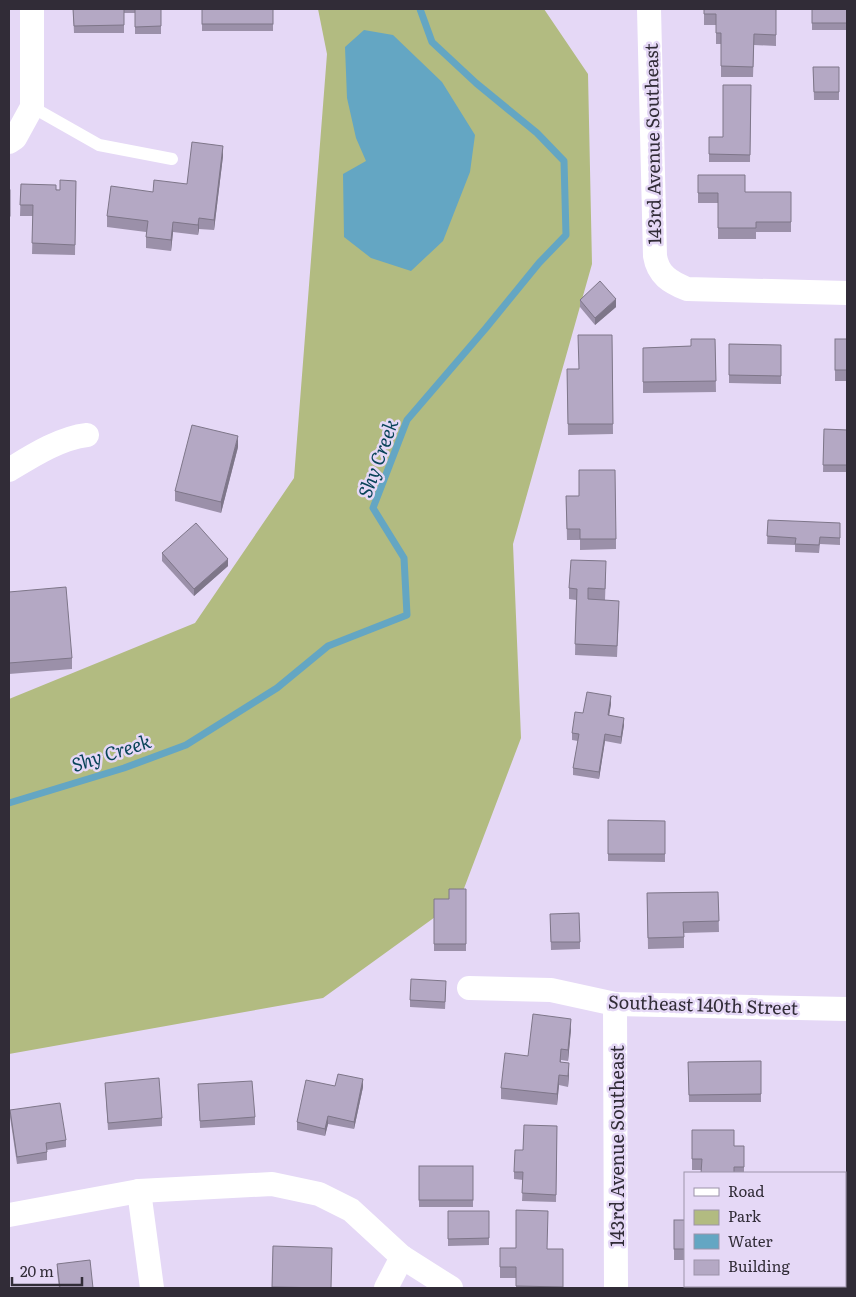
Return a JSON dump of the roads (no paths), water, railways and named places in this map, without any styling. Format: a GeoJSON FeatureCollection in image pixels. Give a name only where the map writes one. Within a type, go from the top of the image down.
{"type":"FeatureCollection","features":[{"type":"Feature","properties":{"kind":"street"},"geometry":{"type":"LineString","coordinates":[[9,142],[15,138],[32,107],[32,9]]}},
{"type":"Feature","properties":{"kind":"street","name":"143rd Avenue Southeast"},"geometry":{"type":"LineString","coordinates":[[648,9],[655,256],[657,267],[664,277],[687,289],[847,292]]}},
{"type":"Feature","properties":{"kind":"street"},"geometry":{"type":"LineString","coordinates":[[9,470],[54,446],[79,436],[87,435]]}},
{"type":"Feature","properties":{"kind":"street","name":"Southeast 140th Street"},"geometry":{"type":"LineString","coordinates":[[469,988],[551,990],[615,1004],[847,1009]]}},
{"type":"Feature","properties":{"kind":"street","name":"143rd Avenue Southeast"},"geometry":{"type":"LineString","coordinates":[[615,1004],[616,1288]]}},
{"type":"Feature","properties":{"kind":"street"},"geometry":{"type":"LineString","coordinates":[[9,1215],[139,1191],[272,1184],[319,1194],[351,1210],[402,1257],[451,1288]]}},
{"type":"Feature","properties":{"kind":"street"},"geometry":{"type":"LineString","coordinates":[[139,1191],[152,1288]]}},
{"type":"Feature","properties":{"kind":"street"},"geometry":{"type":"LineString","coordinates":[[386,1288],[402,1257]]}},
{"type":"Feature","properties":{"kind":"lane"},"geometry":{"type":"LineString","coordinates":[[32,107],[99,145],[172,159]]}},
{"type":"Feature","properties":{"kind":"water"},"geometry":{"type":"Polygon","coordinates":[[[364,30],[393,35],[442,82],[475,135],[470,172],[443,241],[411,271],[371,258],[344,237],[343,174],[366,161],[356,138],[347,98],[345,47],[364,30]]]}},
{"type":"Feature","properties":{"kind":"waterway","name":"Shy Creek"},"geometry":{"type":"LineString","coordinates":[[9,803],[124,768],[186,745],[277,688],[328,646],[407,615],[404,558],[373,508],[407,420],[539,263],[566,235],[564,161],[537,133],[476,83],[432,42],[420,9]]}}]}
